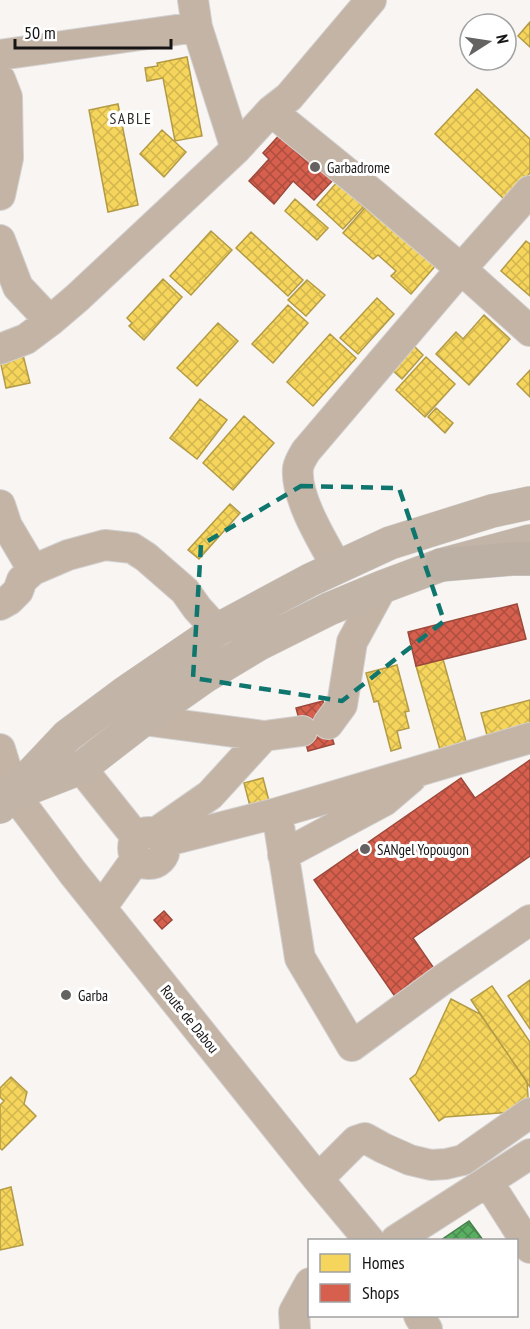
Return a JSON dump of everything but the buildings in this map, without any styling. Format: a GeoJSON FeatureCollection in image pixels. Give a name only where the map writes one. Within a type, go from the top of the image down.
{"type":"FeatureCollection","features":[{"type":"Feature","properties":{"kind":"highway"},"geometry":{"type":"LineString","coordinates":[[441,565],[530,559]]}},
{"type":"Feature","properties":{"kind":"main road"},"geometry":{"type":"LineString","coordinates":[[5,794],[67,736],[126,692],[217,630],[310,580],[390,543],[492,511],[530,503]]}},
{"type":"Feature","properties":{"kind":"main road"},"geometry":{"type":"LineString","coordinates":[[5,794],[81,768],[204,677],[260,644],[329,609],[441,565],[530,541]]}},
{"type":"Feature","properties":{"kind":"street"},"geometry":{"type":"LineString","coordinates":[[0,349],[26,339],[77,298],[236,148],[270,111],[289,97],[371,0]]}},
{"type":"Feature","properties":{"kind":"street"},"geometry":{"type":"LineString","coordinates":[[0,55],[195,13],[236,148]]}},
{"type":"Feature","properties":{"kind":"street"},"geometry":{"type":"LineString","coordinates":[[0,79],[7,97],[8,158],[0,195]]}},
{"type":"Feature","properties":{"kind":"street"},"geometry":{"type":"LineString","coordinates":[[270,111],[374,194],[461,268],[530,331]]}},
{"type":"Feature","properties":{"kind":"street"},"geometry":{"type":"LineString","coordinates":[[337,567],[313,521],[299,486],[298,466],[306,451],[461,268],[530,191]]}},
{"type":"Feature","properties":{"kind":"street"},"geometry":{"type":"LineString","coordinates":[[0,240],[18,287],[50,321]]}},
{"type":"Feature","properties":{"kind":"street"},"geometry":{"type":"LineString","coordinates":[[0,505],[7,526],[33,570]]}},
{"type":"Feature","properties":{"kind":"street"},"geometry":{"type":"LineString","coordinates":[[0,605],[18,591],[22,580],[33,570],[68,555],[105,545],[132,548],[146,557],[185,591],[217,630]]}},
{"type":"Feature","properties":{"kind":"street"},"geometry":{"type":"LineString","coordinates":[[143,720],[264,736],[315,728],[342,705],[352,642],[382,587]]}},
{"type":"Feature","properties":{"kind":"street"},"geometry":{"type":"LineString","coordinates":[[101,908],[148,843],[210,795],[264,736]]}},
{"type":"Feature","properties":{"kind":"street"},"geometry":{"type":"LineString","coordinates":[[148,843],[277,813],[370,797],[384,801],[421,769],[530,738]]}},
{"type":"Feature","properties":{"kind":"street","name":"Route de Dabou"},"geometry":{"type":"LineString","coordinates":[[0,749],[5,794],[73,873],[318,1179],[362,1238]]}},
{"type":"Feature","properties":{"kind":"street"},"geometry":{"type":"LineString","coordinates":[[81,768],[148,843]]}},
{"type":"Feature","properties":{"kind":"street"},"geometry":{"type":"LineString","coordinates":[[283,855],[370,797]]}},
{"type":"Feature","properties":{"kind":"street"},"geometry":{"type":"LineString","coordinates":[[277,813],[300,958],[352,1047],[442,980],[530,920]]}},
{"type":"Feature","properties":{"kind":"street"},"geometry":{"type":"LineString","coordinates":[[318,1179],[356,1141],[365,1138],[411,1160],[431,1165],[446,1164],[462,1160],[530,1113]]}},
{"type":"Feature","properties":{"kind":"street"},"geometry":{"type":"LineString","coordinates":[[398,1239],[530,1154]]}},
{"type":"Feature","properties":{"kind":"street"},"geometry":{"type":"LineString","coordinates":[[488,1182],[530,1248]]}},
{"type":"Feature","properties":{"kind":"street"},"geometry":{"type":"LineString","coordinates":[[295,1329],[294,1312],[308,1285]]}},
{"type":"Feature","properties":{"kind":"highlighted area"},"geometry":{"type":"Polygon","coordinates":[[[301,486],[399,488],[444,621],[342,701],[193,678],[201,545],[301,486]]]}},
{"type":"Feature","properties":{"kind":"place","name":"Garbadrome"},"geometry":{"type":"Point","coordinates":[315,167]}},
{"type":"Feature","properties":{"kind":"place","name":"SANgel Yopougon"},"geometry":{"type":"Point","coordinates":[365,849]}},
{"type":"Feature","properties":{"kind":"place","name":"Garba"},"geometry":{"type":"Point","coordinates":[66,995]}},
{"type":"Feature","properties":{"kind":"district","name":"SABLE"},"geometry":{"type":"Point","coordinates":[131,118]}}]}
